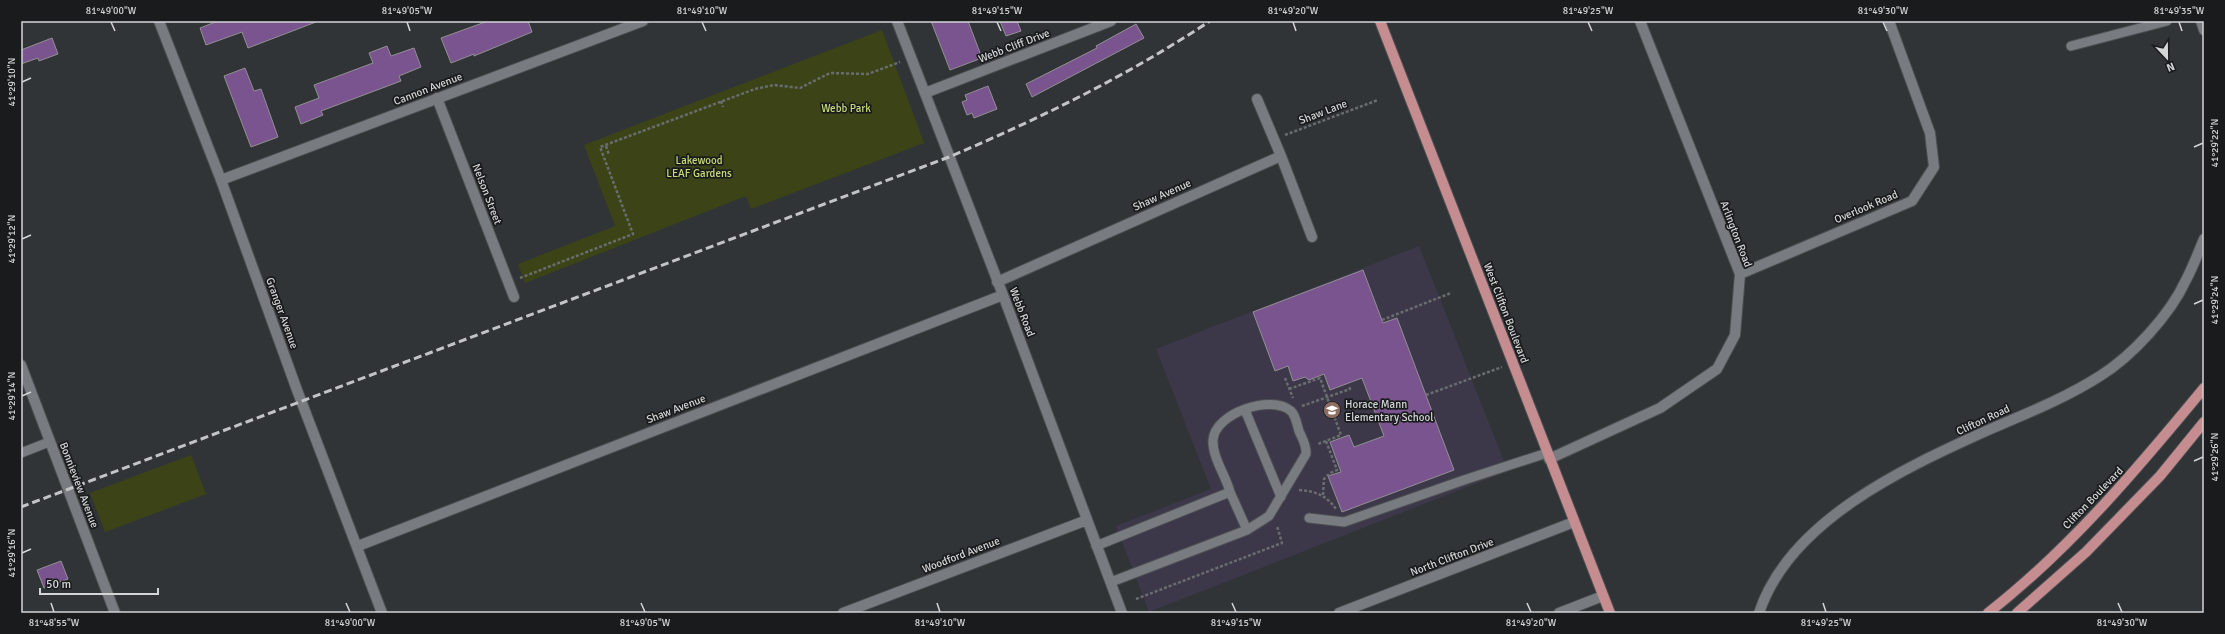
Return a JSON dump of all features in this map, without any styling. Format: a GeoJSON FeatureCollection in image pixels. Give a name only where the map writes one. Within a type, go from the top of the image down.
{"type":"FeatureCollection","features":[{"type":"Feature","properties":{"kind":"main road","name":"West Clifton Boulevard"},"geometry":{"type":"LineString","coordinates":[[1380,21],[1610,613]]}},
{"type":"Feature","properties":{"kind":"main road","name":"Clifton Boulevard"},"geometry":{"type":"LineString","coordinates":[[1988,613],[2069,540],[2138,468],[2204,388]]}},
{"type":"Feature","properties":{"kind":"main road"},"geometry":{"type":"LineString","coordinates":[[2017,613],[2091,547],[2160,476],[2204,422]]}},
{"type":"Feature","properties":{"kind":"street","name":"Granger Avenue"},"geometry":{"type":"LineString","coordinates":[[159,21],[221,180],[296,390],[358,546],[382,613]]}},
{"type":"Feature","properties":{"kind":"street","name":"Cannon Avenue"},"geometry":{"type":"LineString","coordinates":[[221,180],[643,21]]}},
{"type":"Feature","properties":{"kind":"street","name":"Webb Road"},"geometry":{"type":"LineString","coordinates":[[897,21],[1003,295],[1122,613]]}},
{"type":"Feature","properties":{"kind":"street","name":"Webb Cliff Drive"},"geometry":{"type":"LineString","coordinates":[[925,93],[1111,21]]}},
{"type":"Feature","properties":{"kind":"street","name":"Arlington Road"},"geometry":{"type":"LineString","coordinates":[[1548,456],[1660,408],[1716,369],[1735,335],[1740,274],[1640,21]]}},
{"type":"Feature","properties":{"kind":"street","name":"Overlook Road"},"geometry":{"type":"LineString","coordinates":[[1740,274],[1912,201],[1934,167],[1930,133],[1889,21]]}},
{"type":"Feature","properties":{"kind":"street"},"geometry":{"type":"LineString","coordinates":[[2201,21],[2204,30]]}},
{"type":"Feature","properties":{"kind":"street","name":"Nelson Street"},"geometry":{"type":"LineString","coordinates":[[437,98],[514,297]]}},
{"type":"Feature","properties":{"kind":"street"},"geometry":{"type":"LineString","coordinates":[[1257,99],[1312,237]]}},
{"type":"Feature","properties":{"kind":"street","name":"Shaw Avenue"},"geometry":{"type":"LineString","coordinates":[[997,282],[1280,156]]}},
{"type":"Feature","properties":{"kind":"street","name":"Clifton Road"},"geometry":{"type":"LineString","coordinates":[[1759,613],[1763,600],[1783,565],[1810,534],[1833,516],[1888,480],[1917,465],[1985,431],[2058,400],[2101,376],[2135,348],[2163,316],[2186,282],[2204,239]]}},
{"type":"Feature","properties":{"kind":"street","name":"Shaw Avenue"},"geometry":{"type":"LineString","coordinates":[[358,546],[1003,295]]}},
{"type":"Feature","properties":{"kind":"street","name":"Bonnieview Avenue"},"geometry":{"type":"LineString","coordinates":[[21,365],[115,613]]}},
{"type":"Feature","properties":{"kind":"street","name":"Woodford Avenue"},"geometry":{"type":"LineString","coordinates":[[843,613],[1086,520]]}},
{"type":"Feature","properties":{"kind":"street","name":"North Clifton Drive"},"geometry":{"type":"LineString","coordinates":[[1339,613],[1574,522]]}},
{"type":"Feature","properties":{"kind":"street"},"geometry":{"type":"LineString","coordinates":[[1559,613],[1603,596]]}},
{"type":"Feature","properties":{"kind":"lane"},"geometry":{"type":"LineString","coordinates":[[2071,46],[2167,21]]}},
{"type":"Feature","properties":{"kind":"lane"},"geometry":{"type":"LineString","coordinates":[[1111,582],[1247,530],[1269,516],[1306,454],[1293,414],[1286,408],[1270,404],[1255,405],[1225,420],[1215,432],[1213,441],[1230,492],[1247,530]]}},
{"type":"Feature","properties":{"kind":"lane"},"geometry":{"type":"LineString","coordinates":[[1245,410],[1281,497]]}},
{"type":"Feature","properties":{"kind":"lane"},"geometry":{"type":"LineString","coordinates":[[21,453],[49,442]]}},
{"type":"Feature","properties":{"kind":"lane"},"geometry":{"type":"LineString","coordinates":[[1309,518],[1344,522],[1464,480],[1548,456]]}},
{"type":"Feature","properties":{"kind":"lane"},"geometry":{"type":"LineString","coordinates":[[1096,546],[1230,492]]}},
{"type":"Feature","properties":{"kind":"path"},"geometry":{"type":"LineString","coordinates":[[520,278],[633,234],[600,147],[721,101],[766,86],[800,88],[830,73],[868,74],[912,57]]}},
{"type":"Feature","properties":{"kind":"path","name":"Shaw Lane"},"geometry":{"type":"LineString","coordinates":[[1274,139],[1378,100]]}},
{"type":"Feature","properties":{"kind":"path"},"geometry":{"type":"LineString","coordinates":[[721,101],[723,107]]}},
{"type":"Feature","properties":{"kind":"path"},"geometry":{"type":"LineString","coordinates":[[606,146],[609,155]]}},
{"type":"Feature","properties":{"kind":"path"},"geometry":{"type":"LineString","coordinates":[[1382,320],[1452,293]]}},
{"type":"Feature","properties":{"kind":"path"},"geometry":{"type":"LineString","coordinates":[[1426,395],[1512,363]]}},
{"type":"Feature","properties":{"kind":"path"},"geometry":{"type":"LineString","coordinates":[[1289,389],[1320,378],[1341,435],[1315,445]]}},
{"type":"Feature","properties":{"kind":"path"},"geometry":{"type":"LineString","coordinates":[[1299,407],[1350,389],[1349,386]]}},
{"type":"Feature","properties":{"kind":"path"},"geometry":{"type":"LineString","coordinates":[[1323,495],[1324,479],[1326,475],[1337,470],[1326,441]]}},
{"type":"Feature","properties":{"kind":"shaded area","name":"Horace Mann Elementary School"},"geometry":{"type":"Polygon","coordinates":[[[1419,246],[1508,471],[1149,612],[1116,526],[1211,489],[1156,349],[1419,246]]]}},
{"type":"Feature","properties":{"kind":"green space","name":"Webb Park"},"geometry":{"type":"Polygon","coordinates":[[[882,30],[924,143],[751,209],[746,196],[525,283],[518,264],[615,226],[584,145],[882,30]]]}},
{"type":"Feature","properties":{"kind":"green space"},"geometry":{"type":"Polygon","coordinates":[[[191,455],[206,494],[105,532],[90,493],[191,455]]]}},
{"type":"Feature","properties":{"kind":"building"},"geometry":{"type":"Polygon","coordinates":[[[218,21],[316,22],[248,48],[242,32],[206,45],[200,28],[218,21]]]}},
{"type":"Feature","properties":{"kind":"building"},"geometry":{"type":"Polygon","coordinates":[[[488,21],[528,21],[532,32],[474,56],[474,54],[451,63],[441,38],[488,21]]]}},
{"type":"Feature","properties":{"kind":"building"},"geometry":{"type":"Polygon","coordinates":[[[931,21],[968,21],[982,58],[950,70],[931,21]]]}},
{"type":"Feature","properties":{"kind":"building"},"geometry":{"type":"Polygon","coordinates":[[[1000,21],[1017,21],[1021,31],[1006,36],[1000,21]]]}},
{"type":"Feature","properties":{"kind":"building"},"geometry":{"type":"Polygon","coordinates":[[[1136,24],[1144,38],[1032,97],[1026,84],[1097,48],[1096,46],[1136,24]]]}},
{"type":"Feature","properties":{"kind":"building"},"geometry":{"type":"Polygon","coordinates":[[[52,38],[58,54],[39,61],[38,58],[21,64],[21,50],[52,38]]]}},
{"type":"Feature","properties":{"kind":"building"},"geometry":{"type":"Polygon","coordinates":[[[387,46],[391,56],[414,48],[421,67],[399,76],[401,81],[321,111],[323,115],[301,124],[295,107],[319,98],[314,85],[373,63],[369,53],[387,46]]]}},
{"type":"Feature","properties":{"kind":"building"},"geometry":{"type":"Polygon","coordinates":[[[245,68],[254,91],[261,89],[278,137],[251,147],[224,76],[245,68]]]}},
{"type":"Feature","properties":{"kind":"building"},"geometry":{"type":"Polygon","coordinates":[[[988,86],[997,109],[974,118],[972,113],[967,115],[962,102],[967,100],[965,95],[988,86]]]}},
{"type":"Feature","properties":{"kind":"building"},"geometry":{"type":"Polygon","coordinates":[[[1363,270],[1383,323],[1397,318],[1454,470],[1342,512],[1328,476],[1341,472],[1330,442],[1349,435],[1354,447],[1384,436],[1362,378],[1330,390],[1324,374],[1309,380],[1305,377],[1293,381],[1288,366],[1275,371],[1253,312],[1363,270]]]}},
{"type":"Feature","properties":{"kind":"building"},"geometry":{"type":"Polygon","coordinates":[[[61,561],[68,579],[44,588],[37,570],[61,561]]]}},
{"type":"Feature","properties":{"kind":"railway"},"geometry":{"type":"LineString","coordinates":[[21,507],[949,157],[1017,127],[1083,95],[1147,60],[1210,21]]}},
{"type":"Feature","properties":{"kind":"place","name":"Horace Mann Elementary School"},"geometry":{"type":"Point","coordinates":[1332,410]}},
{"type":"Feature","properties":{"kind":"park label","name":"Lakewood LEAF Gardens"},"geometry":{"type":"Point","coordinates":[699,166]}}]}
